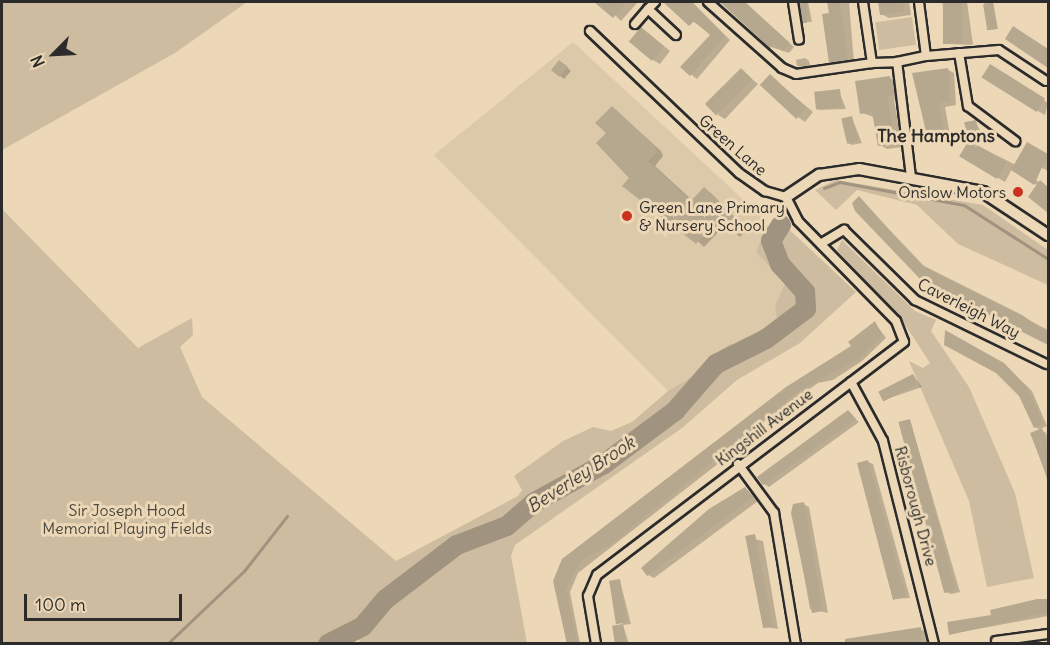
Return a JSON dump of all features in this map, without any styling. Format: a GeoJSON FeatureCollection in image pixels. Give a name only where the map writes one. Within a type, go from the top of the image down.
{"type":"FeatureCollection","features":[{"type":"Feature","properties":{"kind":"street"},"geometry":{"type":"LineString","coordinates":[[635,24],[656,2]]}},
{"type":"Feature","properties":{"kind":"street"},"geometry":{"type":"LineString","coordinates":[[708,2],[782,68],[796,74],[872,63],[897,62],[926,56],[999,50],[1046,81]]}},
{"type":"Feature","properties":{"kind":"street"},"geometry":{"type":"LineString","coordinates":[[793,2],[800,40]]}},
{"type":"Feature","properties":{"kind":"street"},"geometry":{"type":"LineString","coordinates":[[863,2],[872,63]]}},
{"type":"Feature","properties":{"kind":"street"},"geometry":{"type":"LineString","coordinates":[[919,2],[926,56]]}},
{"type":"Feature","properties":{"kind":"street"},"geometry":{"type":"LineString","coordinates":[[648,9],[676,35]]}},
{"type":"Feature","properties":{"kind":"street","name":"Green Lane"},"geometry":{"type":"LineString","coordinates":[[591,31],[739,173],[765,191],[786,197]]}},
{"type":"Feature","properties":{"kind":"street"},"geometry":{"type":"LineString","coordinates":[[959,53],[968,106],[1015,141]]}},
{"type":"Feature","properties":{"kind":"street"},"geometry":{"type":"LineString","coordinates":[[897,62],[911,177]]}},
{"type":"Feature","properties":{"kind":"street"},"geometry":{"type":"LineString","coordinates":[[822,243],[798,221],[786,197],[829,171],[859,169],[984,192],[1048,235]]}},
{"type":"Feature","properties":{"kind":"street","name":"Caverleigh Way"},"geometry":{"type":"LineString","coordinates":[[822,243],[844,230],[915,300],[1046,364]]}},
{"type":"Feature","properties":{"kind":"street","name":"Kingshill Avenue"},"geometry":{"type":"LineString","coordinates":[[596,644],[588,596],[597,575],[738,464],[851,382],[897,352],[903,336],[885,308],[822,243]]}},
{"type":"Feature","properties":{"kind":"street","name":"Risborough Drive"},"geometry":{"type":"LineString","coordinates":[[851,382],[883,441],[934,644]]}},
{"type":"Feature","properties":{"kind":"street"},"geometry":{"type":"LineString","coordinates":[[738,464],[774,513],[796,644]]}},
{"type":"Feature","properties":{"kind":"street"},"geometry":{"type":"LineString","coordinates":[[996,641],[1048,634]]}},
{"type":"Feature","properties":{"kind":"shaded area","name":"Green Lane Primary & Nursery School"},"geometry":{"type":"Polygon","coordinates":[[[573,42],[760,215],[771,230],[756,251],[788,290],[779,323],[668,391],[434,155],[573,42]]]}},
{"type":"Feature","properties":{"kind":"green space"},"geometry":{"type":"Polygon","coordinates":[[[2,2],[247,2],[175,53],[2,150],[2,2]]]}},
{"type":"Feature","properties":{"kind":"green space"},"geometry":{"type":"Polygon","coordinates":[[[912,17],[916,45],[879,50],[875,22],[912,17]]]}},
{"type":"Feature","properties":{"kind":"green space"},"geometry":{"type":"Polygon","coordinates":[[[836,180],[983,205],[1048,250],[1048,285],[958,244],[917,205],[857,190],[836,210],[815,190],[836,180]]]}},
{"type":"Feature","properties":{"kind":"green space","name":"Sir Joseph Hood Memorial Playing Fields"},"geometry":{"type":"Polygon","coordinates":[[[2,209],[138,348],[192,318],[193,335],[180,347],[202,397],[396,561],[518,496],[522,490],[514,476],[563,441],[593,427],[611,431],[632,422],[668,391],[715,363],[714,355],[730,344],[749,344],[778,325],[775,306],[785,284],[756,252],[766,229],[781,222],[856,292],[800,343],[737,380],[682,428],[515,545],[511,556],[527,643],[362,644],[355,635],[344,644],[2,643],[2,209]]]}},
{"type":"Feature","properties":{"kind":"green space"},"geometry":{"type":"Polygon","coordinates":[[[842,240],[915,311],[936,320],[931,331],[969,387],[1015,493],[1034,578],[987,587],[969,501],[909,361],[923,368],[930,363],[904,323],[837,250],[842,240]]]}},
{"type":"Feature","properties":{"kind":"building"},"geometry":{"type":"Polygon","coordinates":[[[594,2],[627,2],[613,18],[594,2]]]}},
{"type":"Feature","properties":{"kind":"building"},"geometry":{"type":"Polygon","coordinates":[[[663,2],[692,2],[725,36],[690,76],[680,67],[710,35],[694,21],[689,26],[663,2]]]}},
{"type":"Feature","properties":{"kind":"building"},"geometry":{"type":"Polygon","coordinates":[[[720,2],[745,2],[790,43],[783,51],[774,44],[770,48],[720,2]]]}},
{"type":"Feature","properties":{"kind":"building"},"geometry":{"type":"Polygon","coordinates":[[[799,2],[807,2],[807,23],[799,23],[799,2]]]}},
{"type":"Feature","properties":{"kind":"building"},"geometry":{"type":"Polygon","coordinates":[[[827,2],[840,2],[848,60],[829,63],[822,14],[829,13],[827,2]]]}},
{"type":"Feature","properties":{"kind":"building"},"geometry":{"type":"Polygon","coordinates":[[[878,2],[903,2],[904,11],[880,15],[878,2]]]}},
{"type":"Feature","properties":{"kind":"building"},"geometry":{"type":"Polygon","coordinates":[[[943,2],[962,2],[962,44],[943,44],[943,2]]]}},
{"type":"Feature","properties":{"kind":"building"},"geometry":{"type":"Polygon","coordinates":[[[993,3],[997,29],[987,30],[983,5],[993,3]]]}},
{"type":"Feature","properties":{"kind":"building"},"geometry":{"type":"Polygon","coordinates":[[[1013,26],[1048,49],[1048,68],[1005,39],[1013,26]]]}},
{"type":"Feature","properties":{"kind":"building"},"geometry":{"type":"Polygon","coordinates":[[[641,27],[664,46],[652,61],[629,42],[641,27]]]}},
{"type":"Feature","properties":{"kind":"building"},"geometry":{"type":"Polygon","coordinates":[[[559,60],[568,67],[560,77],[551,70],[559,60]]]}},
{"type":"Feature","properties":{"kind":"building"},"geometry":{"type":"Polygon","coordinates":[[[990,64],[1045,98],[1037,112],[982,78],[990,64]]]}},
{"type":"Feature","properties":{"kind":"building"},"geometry":{"type":"Polygon","coordinates":[[[741,68],[752,79],[716,115],[705,104],[741,68]]]}},
{"type":"Feature","properties":{"kind":"building"},"geometry":{"type":"Polygon","coordinates":[[[948,68],[950,101],[939,103],[945,138],[928,140],[912,73],[948,68]]]}},
{"type":"Feature","properties":{"kind":"building"},"geometry":{"type":"Polygon","coordinates":[[[770,74],[807,108],[796,119],[760,85],[770,74]]]}},
{"type":"Feature","properties":{"kind":"building"},"geometry":{"type":"Polygon","coordinates":[[[890,76],[893,95],[887,96],[896,143],[878,146],[872,112],[860,114],[855,81],[890,76]]]}},
{"type":"Feature","properties":{"kind":"building"},"geometry":{"type":"Polygon","coordinates":[[[840,89],[842,107],[816,110],[814,92],[840,89]]]}},
{"type":"Feature","properties":{"kind":"building"},"geometry":{"type":"Polygon","coordinates":[[[612,106],[654,145],[657,152],[648,161],[691,201],[704,187],[741,225],[732,234],[718,220],[696,244],[622,186],[629,178],[596,143],[606,133],[595,123],[612,106]]]}},
{"type":"Feature","properties":{"kind":"building"},"geometry":{"type":"Polygon","coordinates":[[[852,116],[858,141],[847,144],[841,118],[852,116]]]}},
{"type":"Feature","properties":{"kind":"building"},"geometry":{"type":"Polygon","coordinates":[[[976,120],[978,130],[966,132],[964,122],[976,120]]]}},
{"type":"Feature","properties":{"kind":"building"},"geometry":{"type":"Polygon","coordinates":[[[969,140],[1007,163],[997,179],[959,156],[969,140]]]}},
{"type":"Feature","properties":{"kind":"building"},"geometry":{"type":"Polygon","coordinates":[[[1027,142],[1048,154],[1034,185],[1011,170],[1027,142]]]}},
{"type":"Feature","properties":{"kind":"building"},"geometry":{"type":"Polygon","coordinates":[[[1040,180],[1048,187],[1048,213],[1028,197],[1040,180]]]}},
{"type":"Feature","properties":{"kind":"building"},"geometry":{"type":"Polygon","coordinates":[[[859,196],[920,264],[1022,315],[1048,333],[1048,345],[922,281],[855,211],[852,203],[859,196]]]}},
{"type":"Feature","properties":{"kind":"building"},"geometry":{"type":"Polygon","coordinates":[[[875,321],[882,335],[858,359],[799,391],[611,544],[582,560],[566,589],[578,644],[567,644],[553,581],[562,559],[786,387],[851,346],[848,342],[875,321]]]}},
{"type":"Feature","properties":{"kind":"building"},"geometry":{"type":"Polygon","coordinates":[[[945,330],[1004,363],[1027,387],[1043,424],[1034,428],[1019,396],[996,373],[944,345],[945,330]]]}},
{"type":"Feature","properties":{"kind":"building"},"geometry":{"type":"Polygon","coordinates":[[[913,374],[918,384],[883,402],[878,392],[913,374]]]}},
{"type":"Feature","properties":{"kind":"building"},"geometry":{"type":"Polygon","coordinates":[[[848,410],[856,419],[763,485],[757,477],[848,410]]]}},
{"type":"Feature","properties":{"kind":"building"},"geometry":{"type":"Polygon","coordinates":[[[910,419],[956,590],[944,593],[898,422],[910,419]]]}},
{"type":"Feature","properties":{"kind":"building"},"geometry":{"type":"Polygon","coordinates":[[[1042,428],[1048,448],[1048,479],[1030,433],[1042,428]]]}},
{"type":"Feature","properties":{"kind":"building"},"geometry":{"type":"Polygon","coordinates":[[[868,460],[906,596],[893,600],[857,463],[868,460]]]}},
{"type":"Feature","properties":{"kind":"building"},"geometry":{"type":"Polygon","coordinates":[[[745,487],[753,497],[647,576],[641,568],[709,509],[745,487]]]}},
{"type":"Feature","properties":{"kind":"building"},"geometry":{"type":"Polygon","coordinates":[[[804,502],[823,611],[812,613],[791,513],[793,504],[804,502]]]}},
{"type":"Feature","properties":{"kind":"building"},"geometry":{"type":"Polygon","coordinates":[[[755,534],[773,626],[763,628],[745,536],[755,534]]]}},
{"type":"Feature","properties":{"kind":"building"},"geometry":{"type":"Polygon","coordinates":[[[620,579],[627,622],[616,624],[609,581],[620,579]]]}},
{"type":"Feature","properties":{"kind":"building"},"geometry":{"type":"Polygon","coordinates":[[[1037,599],[1048,599],[1048,612],[949,635],[947,622],[991,615],[990,610],[1037,599]]]}},
{"type":"Feature","properties":{"kind":"building"},"geometry":{"type":"Polygon","coordinates":[[[623,624],[626,644],[615,644],[612,626],[623,624]]]}},
{"type":"Feature","properties":{"kind":"building"},"geometry":{"type":"Polygon","coordinates":[[[921,627],[921,642],[845,644],[845,639],[921,627]]]}},
{"type":"Feature","properties":{"kind":"waterway","name":"Beverley Brook"},"geometry":{"type":"LineString","coordinates":[[824,188],[840,182],[964,205],[1048,259]]}},
{"type":"Feature","properties":{"kind":"waterway","name":"Beverley Brook"},"geometry":{"type":"LineString","coordinates":[[328,644],[363,626],[386,599],[457,545],[507,526],[533,503],[604,464],[675,411],[716,364],[766,339],[806,309],[805,292],[780,264],[771,241],[781,225]]}},
{"type":"Feature","properties":{"kind":"waterway"},"geometry":{"type":"LineString","coordinates":[[167,644],[244,571],[287,516]]}},
{"type":"Feature","properties":{"kind":"place","name":"Onslow Motors"},"geometry":{"type":"Point","coordinates":[1018,192]}},
{"type":"Feature","properties":{"kind":"place","name":"Green Lane Primary & Nursery School"},"geometry":{"type":"Point","coordinates":[627,216]}},
{"type":"Feature","properties":{"kind":"district","name":"The Hamptons"},"geometry":{"type":"Point","coordinates":[936,136]}}]}
